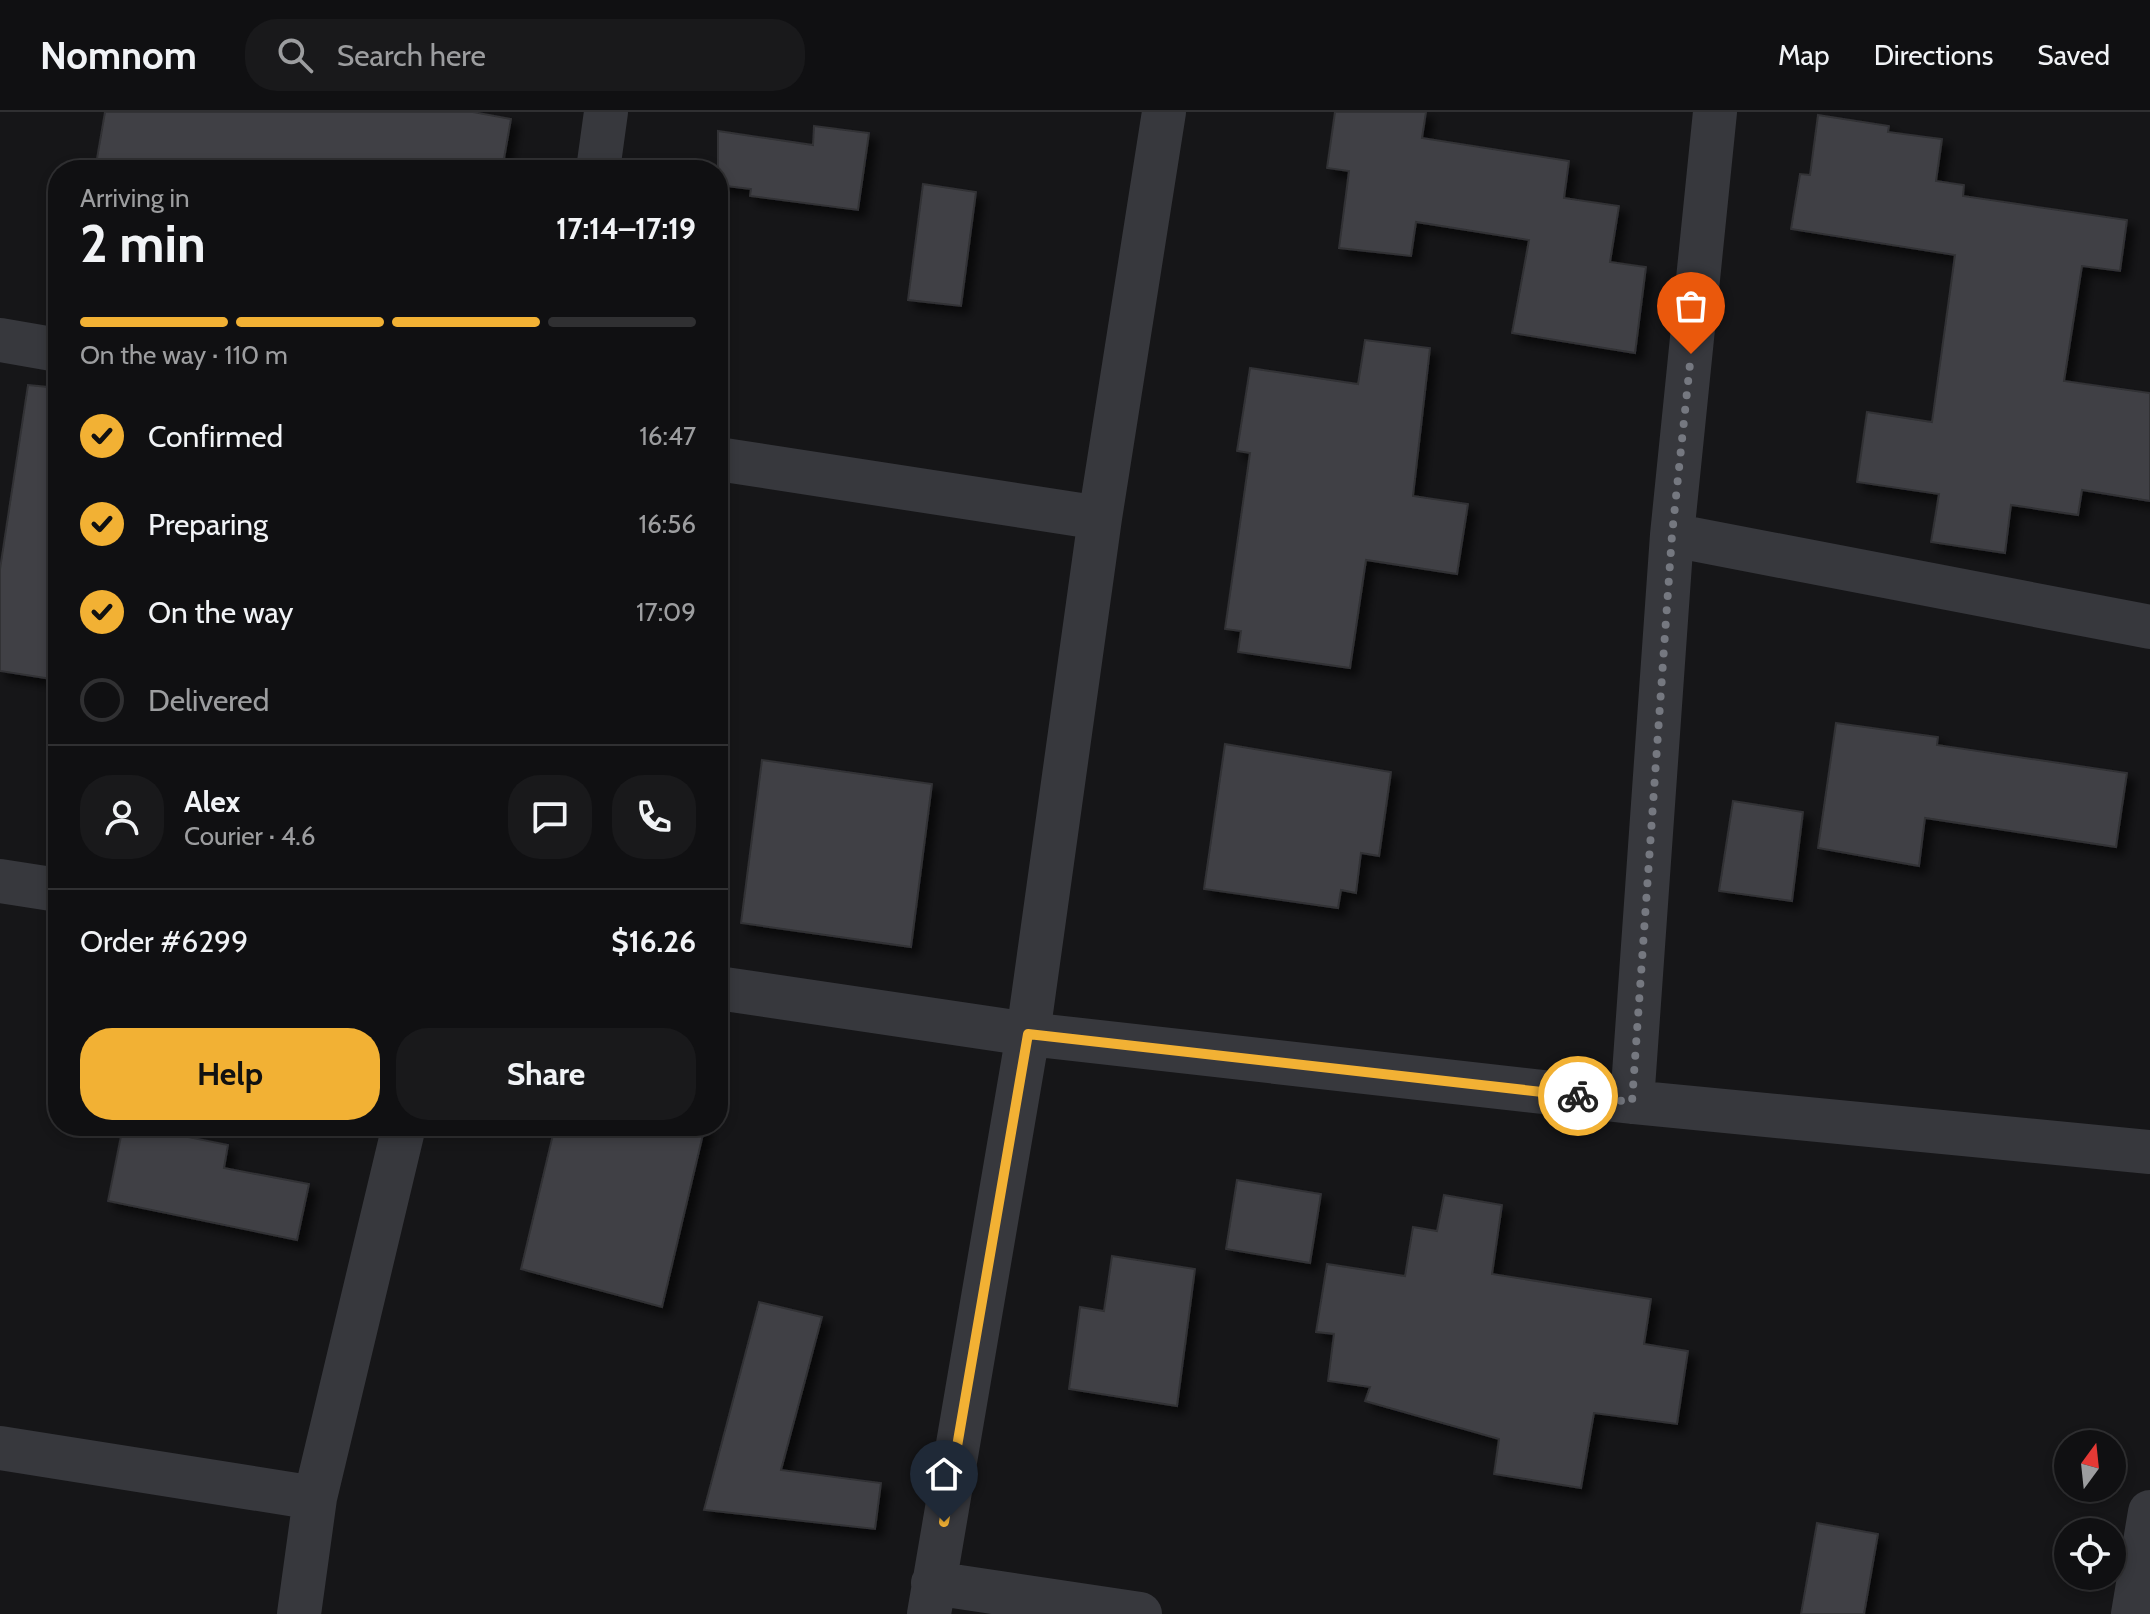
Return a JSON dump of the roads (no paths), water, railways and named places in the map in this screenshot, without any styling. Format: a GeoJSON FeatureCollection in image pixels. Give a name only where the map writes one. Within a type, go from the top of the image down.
{"type":"FeatureCollection","features":[{"type":"Feature","properties":{"kind":"street"},"geometry":{"type":"LineString","coordinates":[[599,160],[606,112]]}},
{"type":"Feature","properties":{"kind":"street"},"geometry":{"type":"LineString","coordinates":[[1140,1614],[931,1598],[1028,1034],[1100,518],[1164,112]]}},
{"type":"Feature","properties":{"kind":"street"},"geometry":{"type":"LineString","coordinates":[[1632,1102],[1672,535],[1715,112]]}},
{"type":"Feature","properties":{"kind":"street"},"geometry":{"type":"LineString","coordinates":[[0,340],[48,348]]}},
{"type":"Feature","properties":{"kind":"street"},"geometry":{"type":"LineString","coordinates":[[728,461],[1100,518]]}},
{"type":"Feature","properties":{"kind":"street"},"geometry":{"type":"LineString","coordinates":[[1672,535],[2150,627]]}},
{"type":"Feature","properties":{"kind":"street"},"geometry":{"type":"LineString","coordinates":[[0,881],[48,888]]}},
{"type":"Feature","properties":{"kind":"street"},"geometry":{"type":"LineString","coordinates":[[728,989],[1028,1034],[1632,1102],[2150,1152]]}},
{"type":"Feature","properties":{"kind":"street"},"geometry":{"type":"LineString","coordinates":[[299,1614],[315,1498],[402,1136]]}},
{"type":"Feature","properties":{"kind":"street"},"geometry":{"type":"LineString","coordinates":[[0,1448],[315,1498]]}},
{"type":"Feature","properties":{"kind":"street"},"geometry":{"type":"LineString","coordinates":[[2133,1614],[2150,1512]]}}]}
